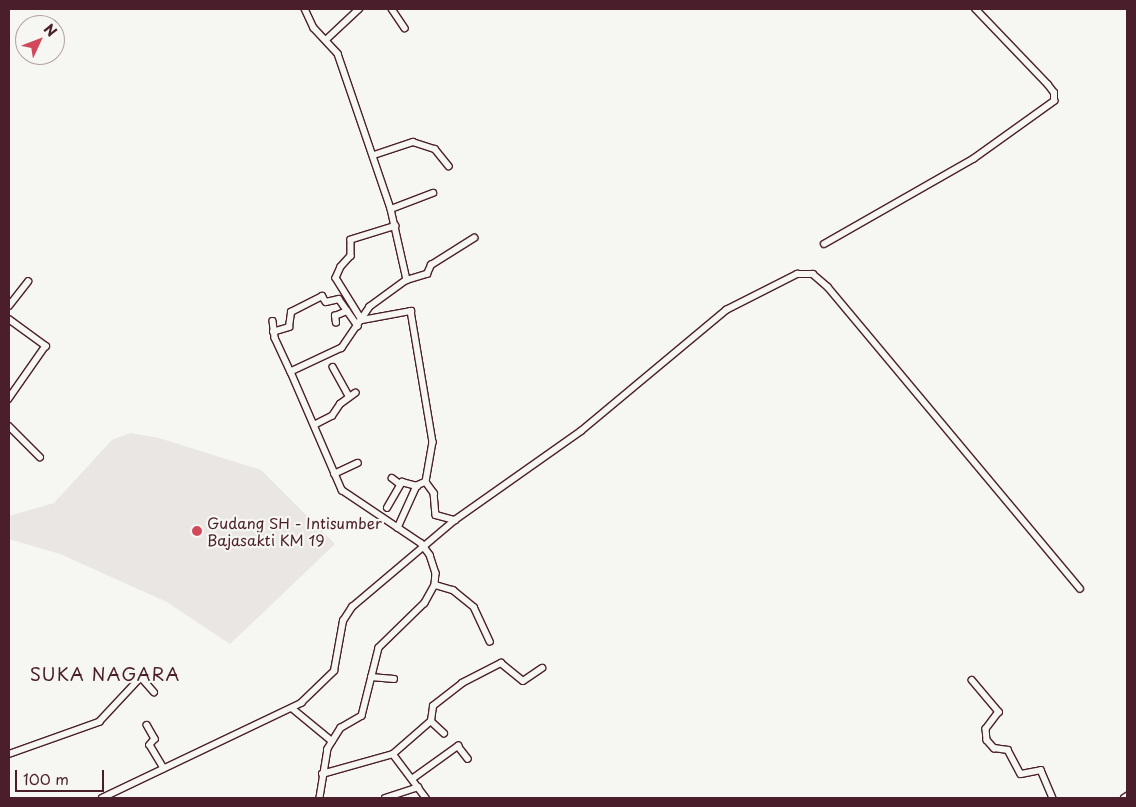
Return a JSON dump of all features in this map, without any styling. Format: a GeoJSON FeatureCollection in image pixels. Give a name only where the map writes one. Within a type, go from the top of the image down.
{"type":"FeatureCollection","features":[{"type":"Feature","properties":{"kind":"street"},"geometry":{"type":"LineString","coordinates":[[305,9],[314,28],[327,39],[338,54],[391,209],[407,280]]}},
{"type":"Feature","properties":{"kind":"street"},"geometry":{"type":"LineString","coordinates":[[327,39],[359,9]]}},
{"type":"Feature","properties":{"kind":"street"},"geometry":{"type":"LineString","coordinates":[[392,9],[405,28]]}},
{"type":"Feature","properties":{"kind":"street"},"geometry":{"type":"LineString","coordinates":[[824,244],[973,159],[1054,101],[1054,93],[1048,85],[975,9]]}},
{"type":"Feature","properties":{"kind":"street"},"geometry":{"type":"LineString","coordinates":[[374,155],[413,142],[434,149],[449,166]]}},
{"type":"Feature","properties":{"kind":"street"},"geometry":{"type":"LineString","coordinates":[[391,209],[433,194]]}},
{"type":"Feature","properties":{"kind":"street"},"geometry":{"type":"LineString","coordinates":[[362,320],[337,283],[337,272],[352,256],[351,240],[396,226]]}},
{"type":"Feature","properties":{"kind":"street"},"geometry":{"type":"LineString","coordinates":[[291,372],[342,348],[374,304],[407,280],[427,274],[431,265],[474,238]]}},
{"type":"Feature","properties":{"kind":"street"},"geometry":{"type":"LineString","coordinates":[[102,798],[292,708],[309,696],[334,671],[344,621],[349,610],[455,520],[581,431],[726,310],[803,273],[813,274],[828,287],[1080,588]]}},
{"type":"Feature","properties":{"kind":"street"},"geometry":{"type":"LineString","coordinates":[[9,306],[28,282]]}},
{"type":"Feature","properties":{"kind":"street"},"geometry":{"type":"LineString","coordinates":[[273,332],[289,326],[291,312],[320,297],[326,302],[339,299],[358,326]]}},
{"type":"Feature","properties":{"kind":"street"},"geometry":{"type":"LineString","coordinates":[[336,323],[335,316],[348,311]]}},
{"type":"Feature","properties":{"kind":"street"},"geometry":{"type":"LineString","coordinates":[[362,320],[410,311],[432,420],[433,442],[426,482],[434,493],[436,515],[455,520]]}},
{"type":"Feature","properties":{"kind":"street"},"geometry":{"type":"LineString","coordinates":[[9,319],[46,346],[9,399]]}},
{"type":"Feature","properties":{"kind":"street"},"geometry":{"type":"LineString","coordinates":[[273,321],[273,332],[340,488],[350,498],[424,546],[434,565],[435,585],[421,607],[381,644],[371,676],[362,716],[341,728],[332,741],[322,774],[320,798]]}},
{"type":"Feature","properties":{"kind":"street"},"geometry":{"type":"LineString","coordinates":[[333,367],[349,396]]}},
{"type":"Feature","properties":{"kind":"street"},"geometry":{"type":"LineString","coordinates":[[314,425],[332,416],[349,396],[355,393]]}},
{"type":"Feature","properties":{"kind":"street"},"geometry":{"type":"LineString","coordinates":[[9,426],[40,457]]}},
{"type":"Feature","properties":{"kind":"street"},"geometry":{"type":"LineString","coordinates":[[334,474],[358,463]]}},
{"type":"Feature","properties":{"kind":"street"},"geometry":{"type":"LineString","coordinates":[[392,478],[400,484]]}},
{"type":"Feature","properties":{"kind":"street"},"geometry":{"type":"LineString","coordinates":[[387,508],[400,484],[404,482],[417,486],[426,482]]}},
{"type":"Feature","properties":{"kind":"street"},"geometry":{"type":"LineString","coordinates":[[398,528],[417,486]]}},
{"type":"Feature","properties":{"kind":"street"},"geometry":{"type":"LineString","coordinates":[[435,585],[453,590],[474,607],[490,641]]}},
{"type":"Feature","properties":{"kind":"street"},"geometry":{"type":"LineString","coordinates":[[322,774],[393,754],[431,721],[434,706],[462,683],[482,672],[505,664],[523,682],[542,668]]}},
{"type":"Feature","properties":{"kind":"street"},"geometry":{"type":"LineString","coordinates":[[371,676],[394,679]]}},
{"type":"Feature","properties":{"kind":"street"},"geometry":{"type":"LineString","coordinates":[[9,754],[99,722],[141,677],[154,692]]}},
{"type":"Feature","properties":{"kind":"street"},"geometry":{"type":"LineString","coordinates":[[972,680],[999,712],[986,729],[987,740],[994,748],[1008,750],[1021,774],[1041,770],[1053,798]]}},
{"type":"Feature","properties":{"kind":"street"},"geometry":{"type":"LineString","coordinates":[[292,708],[332,741]]}},
{"type":"Feature","properties":{"kind":"street"},"geometry":{"type":"LineString","coordinates":[[431,721],[444,733]]}},
{"type":"Feature","properties":{"kind":"street"},"geometry":{"type":"LineString","coordinates":[[148,725],[155,739],[150,745],[164,768]]}},
{"type":"Feature","properties":{"kind":"street"},"geometry":{"type":"LineString","coordinates":[[412,779],[458,746],[468,759]]}},
{"type":"Feature","properties":{"kind":"street"},"geometry":{"type":"LineString","coordinates":[[393,754],[426,798]]}},
{"type":"Feature","properties":{"kind":"street"},"geometry":{"type":"LineString","coordinates":[[385,798],[418,787]]}},
{"type":"Feature","properties":{"kind":"shaded area"},"geometry":{"type":"Polygon","coordinates":[[[130,433],[159,438],[261,470],[335,544],[230,644],[167,602],[60,554],[9,539],[9,516],[54,503],[112,440],[130,433]]]}},
{"type":"Feature","properties":{"kind":"place","name":"Gudang SH - Intisumber Bajasakti KM 19"},"geometry":{"type":"Point","coordinates":[197,531]}},
{"type":"Feature","properties":{"kind":"district","name":"SUKA NAGARA"},"geometry":{"type":"Point","coordinates":[105,674]}}]}
